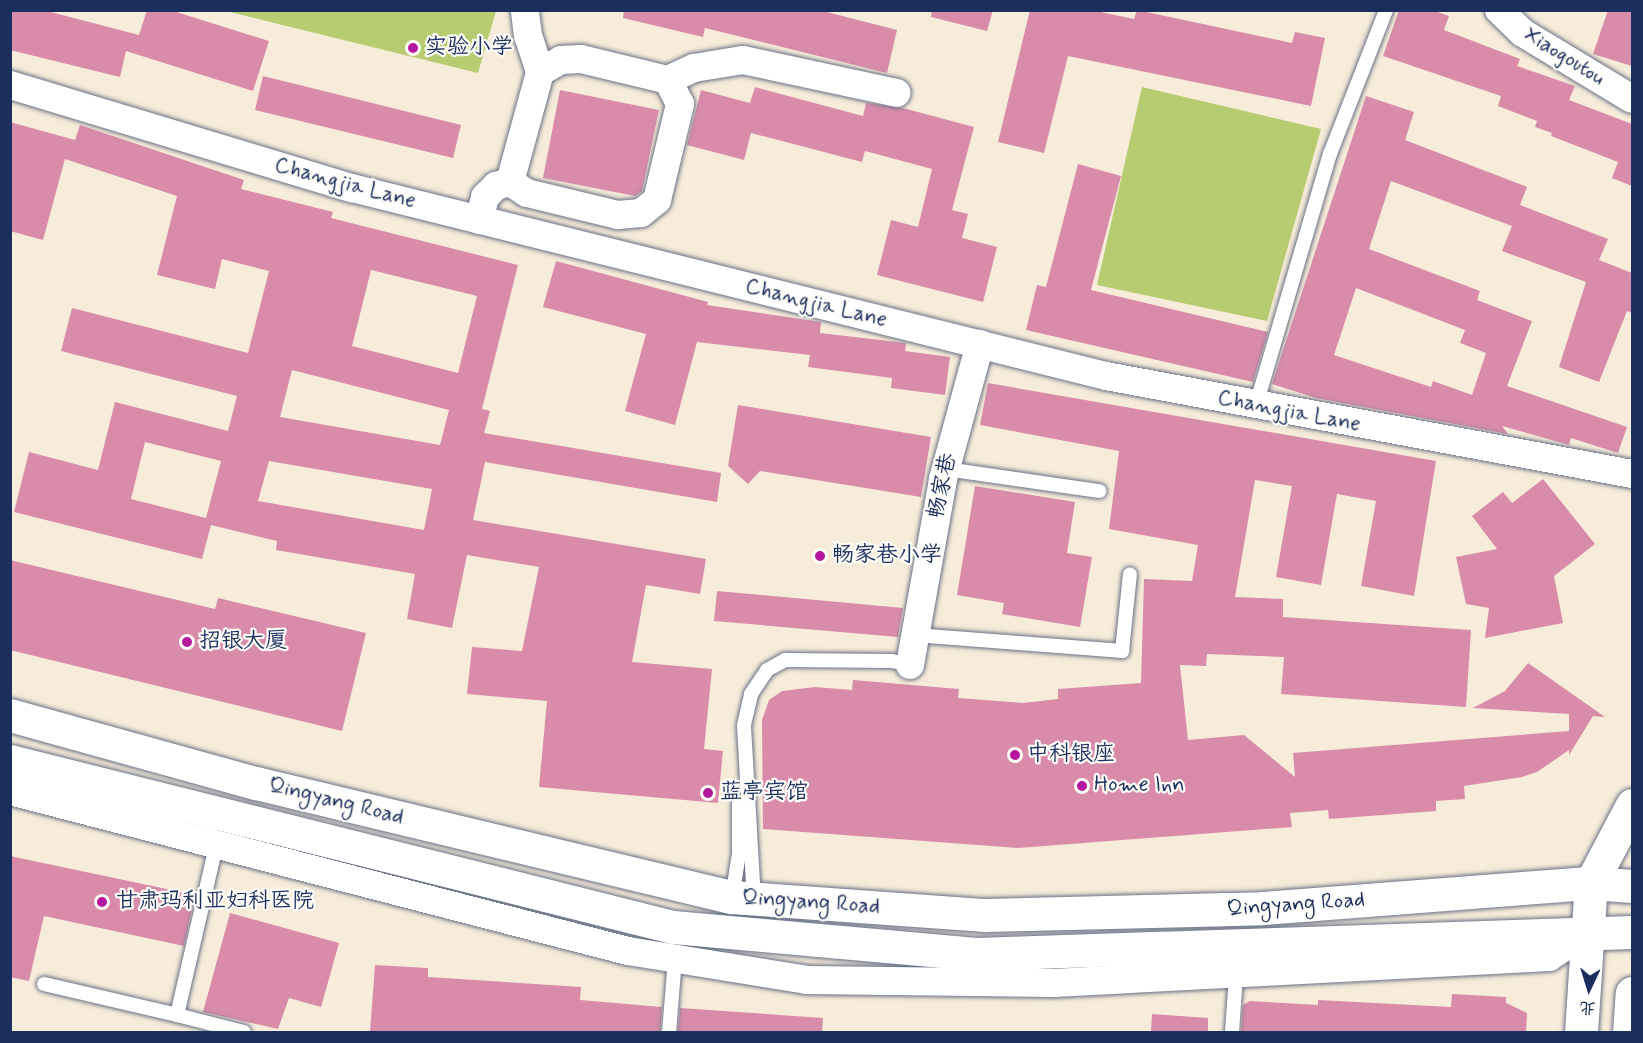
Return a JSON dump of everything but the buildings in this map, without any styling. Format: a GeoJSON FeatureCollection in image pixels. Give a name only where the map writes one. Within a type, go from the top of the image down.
{"type":"FeatureCollection","features":[{"type":"Feature","properties":{"kind":"main road","name":"Qingyang Road"},"geometry":{"type":"LineString","coordinates":[[10,715],[256,783],[743,898],[985,915],[1263,909],[1591,883],[1632,886]]}},
{"type":"Feature","properties":{"kind":"main road","name":"Qingyang Road"},"geometry":{"type":"LineString","coordinates":[[10,761],[673,927],[976,954],[1632,932]]}},
{"type":"Feature","properties":{"kind":"main road"},"geometry":{"type":"LineString","coordinates":[[1581,1032],[1591,883],[1632,805]]}},
{"type":"Feature","properties":{"kind":"main road"},"geometry":{"type":"LineString","coordinates":[[1629,1032],[1632,993]]}},
{"type":"Feature","properties":{"kind":"street"},"geometry":{"type":"LineString","coordinates":[[510,182],[540,72],[528,36],[525,10]]}},
{"type":"Feature","properties":{"kind":"street","name":"Xiaogoutou"},"geometry":{"type":"LineString","coordinates":[[1499,10],[1523,33],[1632,98]]}},
{"type":"Feature","properties":{"kind":"street"},"geometry":{"type":"LineString","coordinates":[[540,72],[561,60],[582,59],[668,80],[694,68],[743,60],[897,93]]}},
{"type":"Feature","properties":{"kind":"street"},"geometry":{"type":"LineString","coordinates":[[479,220],[485,197],[496,186],[510,182],[527,193],[618,216],[641,213],[657,200],[680,104],[668,80]]}},
{"type":"Feature","properties":{"kind":"street","name":"Changjia Lane"},"geometry":{"type":"LineString","coordinates":[[10,85],[352,188],[1106,375],[1632,474]]}},
{"type":"Feature","properties":{"kind":"street","name":"畅家巷"},"geometry":{"type":"LineString","coordinates":[[910,665],[946,469],[980,344]]}},
{"type":"Feature","properties":{"kind":"street"},"geometry":{"type":"LineString","coordinates":[[10,791],[628,951],[807,980],[1054,983],[1549,957],[1586,933]]}},
{"type":"Feature","properties":{"kind":"lane"},"geometry":{"type":"LineString","coordinates":[[1256,405],[1330,154],[1386,10]]}},
{"type":"Feature","properties":{"kind":"lane"},"geometry":{"type":"LineString","coordinates":[[946,469],[1099,490]]}},
{"type":"Feature","properties":{"kind":"lane"},"geometry":{"type":"LineString","coordinates":[[915,635],[1122,651],[1130,574]]}},
{"type":"Feature","properties":{"kind":"lane"},"geometry":{"type":"LineString","coordinates":[[743,898],[744,724],[751,694],[767,670],[785,660],[882,661],[910,665]]}},
{"type":"Feature","properties":{"kind":"lane"},"geometry":{"type":"LineString","coordinates":[[739,803],[739,854],[743,898]]}},
{"type":"Feature","properties":{"kind":"lane"},"geometry":{"type":"LineString","coordinates":[[177,1015],[216,846]]}},
{"type":"Feature","properties":{"kind":"lane"},"geometry":{"type":"LineString","coordinates":[[669,1032],[675,959]]}},
{"type":"Feature","properties":{"kind":"lane"},"geometry":{"type":"LineString","coordinates":[[1232,1032],[1236,975]]}},
{"type":"Feature","properties":{"kind":"lane"},"geometry":{"type":"LineString","coordinates":[[44,984],[244,1032]]}},
{"type":"Feature","properties":{"kind":"green space","name":"实验小学"},"geometry":{"type":"Polygon","coordinates":[[[226,11],[496,11],[478,73],[226,11]]]}},
{"type":"Feature","properties":{"kind":"green space"},"geometry":{"type":"Polygon","coordinates":[[[1142,87],[1321,129],[1267,321],[1097,285],[1142,87]]]}},
{"type":"Feature","properties":{"kind":"place","name":"实验小学"},"geometry":{"type":"Point","coordinates":[413,48]}},
{"type":"Feature","properties":{"kind":"place","name":"畅家巷小学"},"geometry":{"type":"Point","coordinates":[820,556]}},
{"type":"Feature","properties":{"kind":"place","name":"招银大厦"},"geometry":{"type":"Point","coordinates":[187,642]}},
{"type":"Feature","properties":{"kind":"place","name":"中科银座"},"geometry":{"type":"Point","coordinates":[1015,755]}},
{"type":"Feature","properties":{"kind":"place","name":"Home Inn"},"geometry":{"type":"Point","coordinates":[1082,786]}},
{"type":"Feature","properties":{"kind":"place","name":"蓝亭宾馆"},"geometry":{"type":"Point","coordinates":[708,793]}},
{"type":"Feature","properties":{"kind":"place","name":"甘肃玛利亚妇科医院"},"geometry":{"type":"Point","coordinates":[102,902]}}]}
